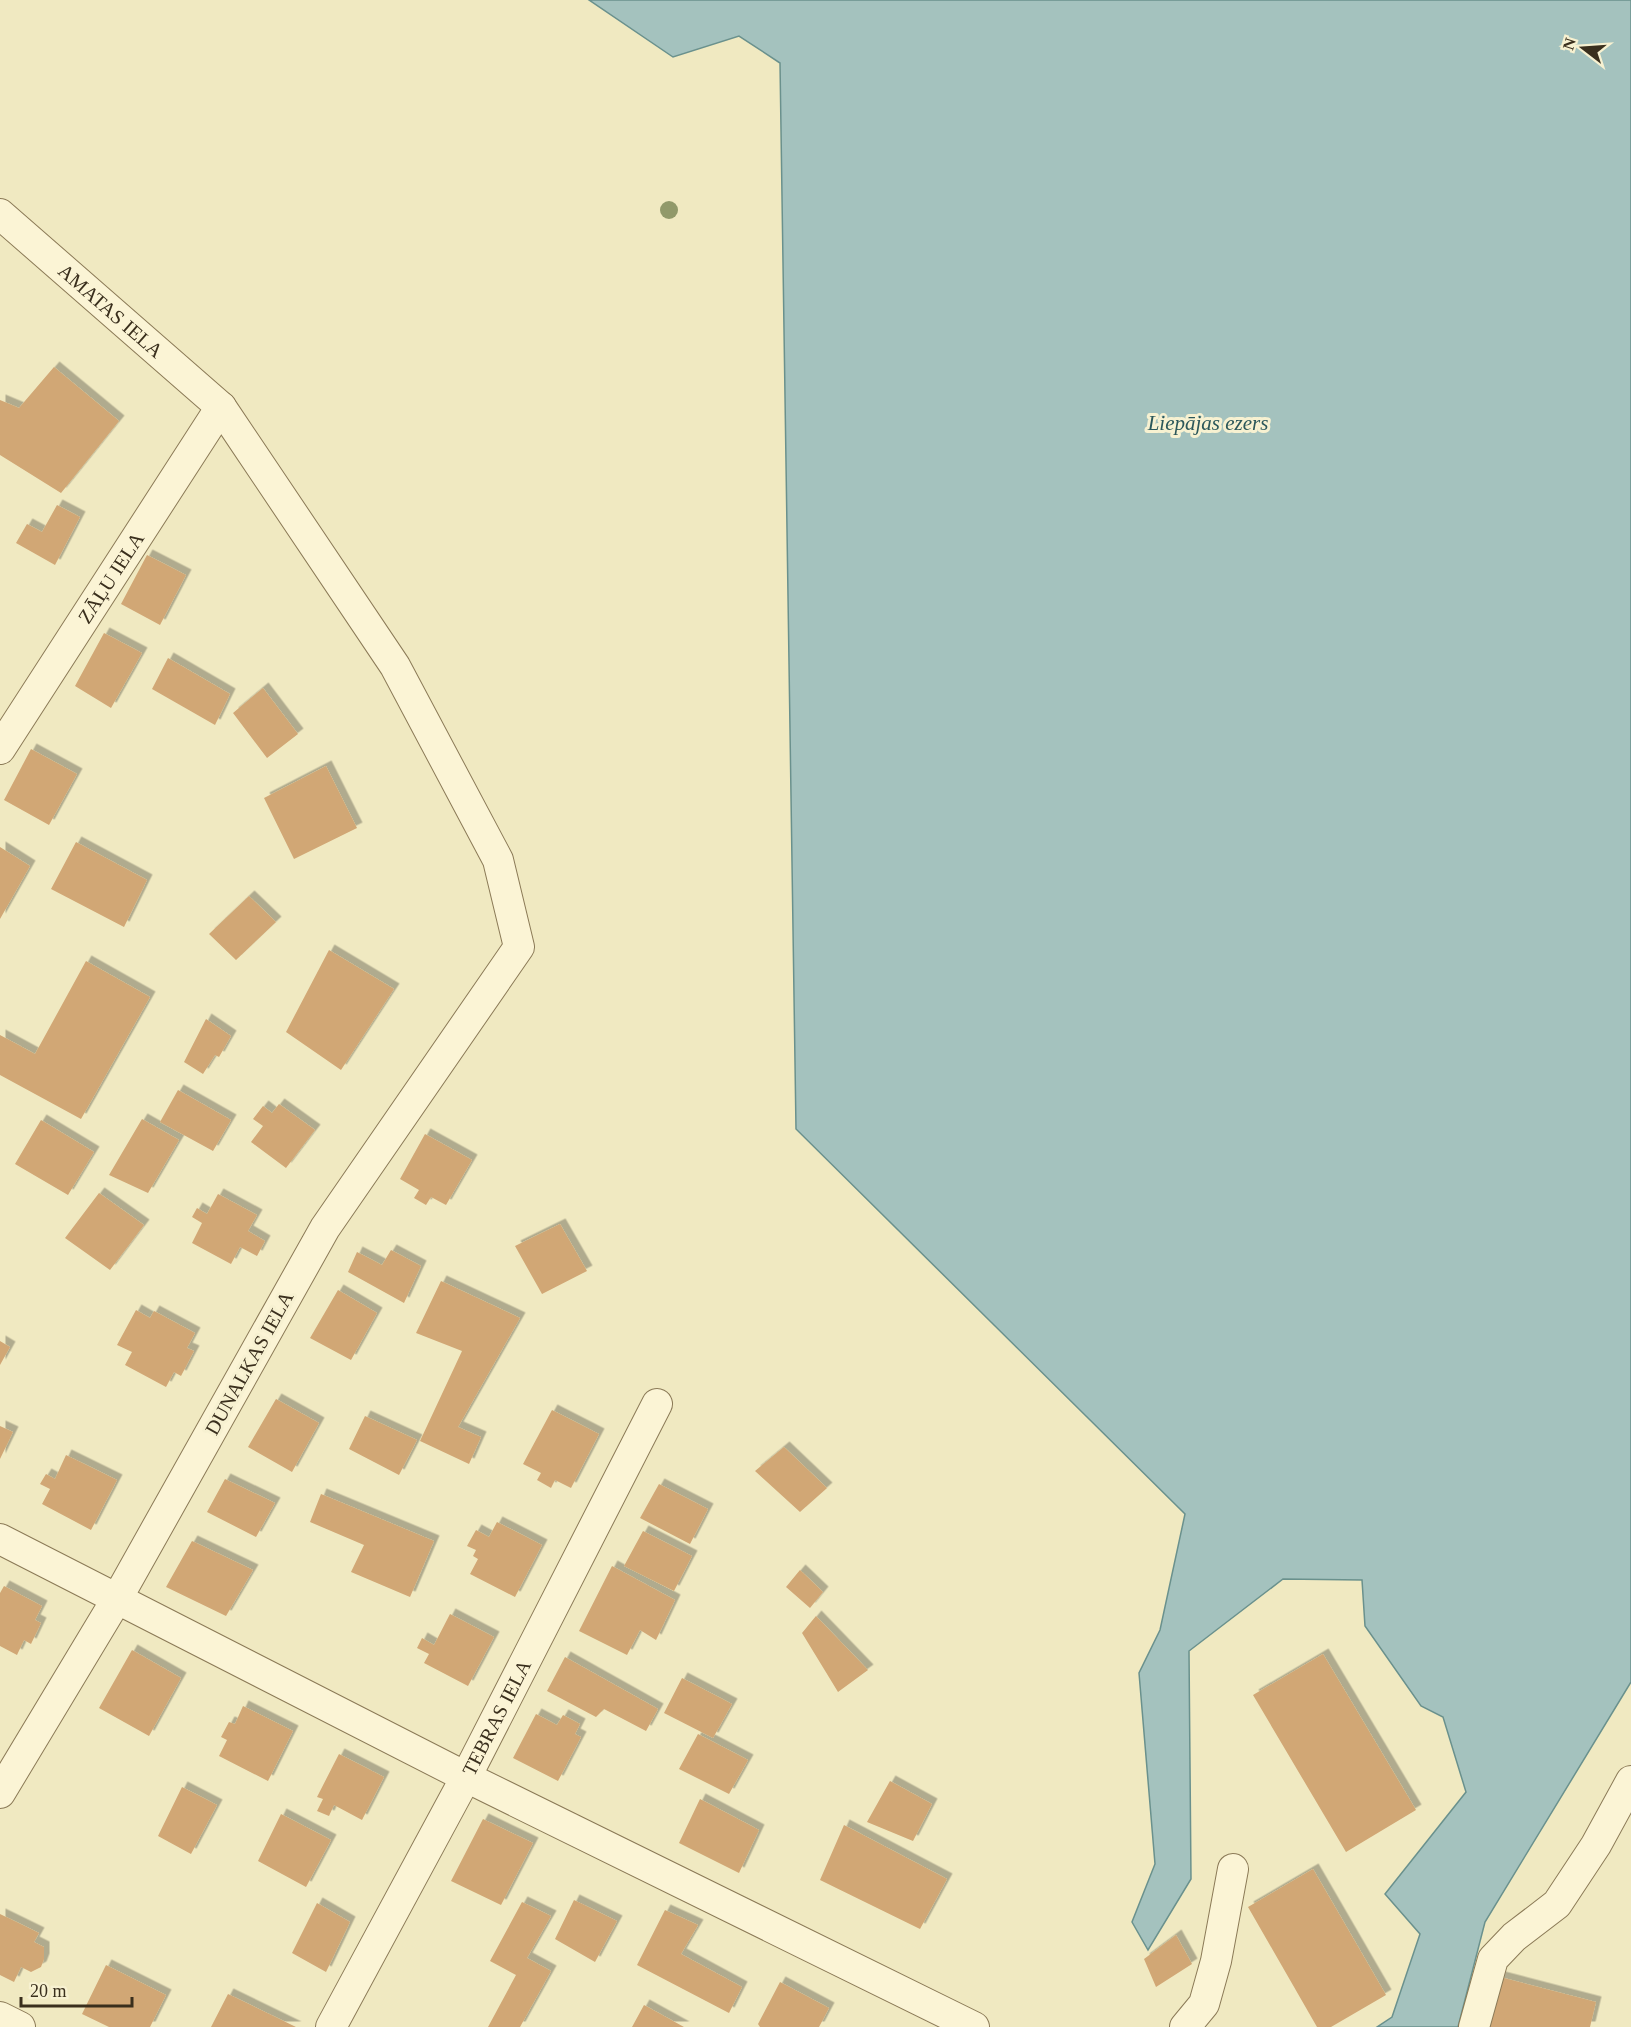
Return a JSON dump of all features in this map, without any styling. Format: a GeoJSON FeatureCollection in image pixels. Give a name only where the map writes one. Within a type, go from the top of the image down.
{"type":"FeatureCollection","features":[{"type":"Feature","properties":{"kind":"street","name":"AMATAS IELA"},"geometry":{"type":"LineString","coordinates":[[0,214],[220,407],[395,666],[498,860],[519,947]]}},
{"type":"Feature","properties":{"kind":"street","name":"ZĀĻU IELA"},"geometry":{"type":"LineString","coordinates":[[0,749],[220,407]]}},
{"type":"Feature","properties":{"kind":"street","name":"DUNALKAS IELA"},"geometry":{"type":"LineString","coordinates":[[0,1792],[118,1597],[325,1228],[519,947]]}},
{"type":"Feature","properties":{"kind":"street","name":"TEBRAS IELA"},"geometry":{"type":"LineString","coordinates":[[332,2027],[466,1777],[657,1404]]}},
{"type":"Feature","properties":{"kind":"street"},"geometry":{"type":"LineString","coordinates":[[0,1539],[118,1597],[466,1777],[974,2027]]}},
{"type":"Feature","properties":{"kind":"street"},"geometry":{"type":"LineString","coordinates":[[1474,2027],[1493,1959],[1514,1937],[1557,1904],[1596,1845],[1631,1781]]}},
{"type":"Feature","properties":{"kind":"street"},"geometry":{"type":"LineString","coordinates":[[1185,2027],[1204,2004],[1216,1961],[1233,1869]]}},
{"type":"Feature","properties":{"kind":"street"},"geometry":{"type":"LineString","coordinates":[[0,2017],[20,2027]]}},
{"type":"Feature","properties":{"kind":"water","name":"Liepājas ezers"},"geometry":{"type":"Polygon","coordinates":[[[589,0],[1631,0],[1631,1682],[1485,1922],[1458,2027],[1377,2027],[1392,2017],[1420,1934],[1385,1894],[1466,1792],[1443,1717],[1421,1706],[1365,1626],[1362,1580],[1283,1579],[1189,1651],[1191,1879],[1148,1950],[1132,1922],[1155,1864],[1139,1673],[1160,1630],[1185,1514],[796,1129],[780,63],[739,36],[673,57],[589,0]]]}},
{"type":"Feature","properties":{"kind":"building"},"geometry":{"type":"Polygon","coordinates":[[[54,367],[119,421],[61,493],[0,455],[0,400],[19,408],[54,367]]]}},
{"type":"Feature","properties":{"kind":"building"},"geometry":{"type":"Polygon","coordinates":[[[57,505],[80,517],[55,565],[16,543],[27,524],[42,532],[57,505]]]}},
{"type":"Feature","properties":{"kind":"building"},"geometry":{"type":"Polygon","coordinates":[[[147,555],[186,575],[160,625],[121,604],[147,555]]]}},
{"type":"Feature","properties":{"kind":"building"},"geometry":{"type":"Polygon","coordinates":[[[104,633],[142,653],[111,708],[75,686],[104,633]]]}},
{"type":"Feature","properties":{"kind":"building"},"geometry":{"type":"Polygon","coordinates":[[[168,658],[230,694],[215,725],[152,689],[168,658]]]}},
{"type":"Feature","properties":{"kind":"building"},"geometry":{"type":"Polygon","coordinates":[[[263,688],[298,734],[267,758],[233,713],[263,688]]]}},
{"type":"Feature","properties":{"kind":"building"},"geometry":{"type":"Polygon","coordinates":[[[31,749],[77,774],[49,825],[4,800],[31,749]]]}},
{"type":"Feature","properties":{"kind":"building"},"geometry":{"type":"Polygon","coordinates":[[[326,766],[357,828],[294,859],[264,798],[326,766]]]}},
{"type":"Feature","properties":{"kind":"building"},"geometry":{"type":"Polygon","coordinates":[[[76,842],[147,880],[124,927],[51,889],[76,842]]]}},
{"type":"Feature","properties":{"kind":"building"},"geometry":{"type":"Polygon","coordinates":[[[0,847],[30,866],[0,919],[0,847]]]}},
{"type":"Feature","properties":{"kind":"building"},"geometry":{"type":"Polygon","coordinates":[[[249,896],[276,922],[236,960],[209,934],[249,896]]]}},
{"type":"Feature","properties":{"kind":"building"},"geometry":{"type":"Polygon","coordinates":[[[329,950],[394,989],[341,1070],[286,1032],[329,950]]]}},
{"type":"Feature","properties":{"kind":"building"},"geometry":{"type":"Polygon","coordinates":[[[86,961],[150,997],[81,1119],[0,1075],[0,1035],[35,1054],[86,961]]]}},
{"type":"Feature","properties":{"kind":"building"},"geometry":{"type":"Polygon","coordinates":[[[206,1019],[231,1036],[219,1057],[215,1055],[203,1074],[184,1062],[206,1019]]]}},
{"type":"Feature","properties":{"kind":"building"},"geometry":{"type":"Polygon","coordinates":[[[178,1090],[231,1120],[213,1151],[160,1122],[178,1090]]]}},
{"type":"Feature","properties":{"kind":"building"},"geometry":{"type":"Polygon","coordinates":[[[279,1104],[315,1130],[286,1168],[251,1142],[263,1126],[253,1119],[263,1106],[272,1113],[279,1104]]]}},
{"type":"Feature","properties":{"kind":"building"},"geometry":{"type":"Polygon","coordinates":[[[142,1119],[179,1140],[148,1193],[109,1175],[142,1119]]]}},
{"type":"Feature","properties":{"kind":"building"},"geometry":{"type":"Polygon","coordinates":[[[41,1120],[94,1152],[68,1195],[15,1164],[41,1120]]]}},
{"type":"Feature","properties":{"kind":"building"},"geometry":{"type":"Polygon","coordinates":[[[425,1134],[472,1160],[446,1205],[431,1197],[426,1205],[414,1198],[419,1190],[400,1179],[425,1134]]]}},
{"type":"Feature","properties":{"kind":"building"},"geometry":{"type":"Polygon","coordinates":[[[99,1193],[144,1225],[110,1270],[65,1238],[99,1193]]]}},
{"type":"Feature","properties":{"kind":"building"},"geometry":{"type":"Polygon","coordinates":[[[218,1194],[257,1215],[248,1231],[265,1241],[257,1256],[240,1247],[231,1264],[192,1243],[202,1223],[192,1217],[197,1208],[207,1214],[218,1194]]]}},
{"type":"Feature","properties":{"kind":"building"},"geometry":{"type":"Polygon","coordinates":[[[560,1224],[587,1271],[542,1294],[515,1246],[560,1224]]]}},
{"type":"Feature","properties":{"kind":"building"},"geometry":{"type":"Polygon","coordinates":[[[391,1250],[421,1266],[404,1303],[348,1272],[357,1252],[382,1265],[391,1250]]]}},
{"type":"Feature","properties":{"kind":"building"},"geometry":{"type":"Polygon","coordinates":[[[441,1281],[520,1318],[458,1427],[481,1437],[469,1464],[420,1441],[462,1351],[416,1333],[441,1281]]]}},
{"type":"Feature","properties":{"kind":"building"},"geometry":{"type":"Polygon","coordinates":[[[338,1290],[377,1313],[351,1360],[310,1338],[338,1290]]]}},
{"type":"Feature","properties":{"kind":"building"},"geometry":{"type":"Polygon","coordinates":[[[136,1310],[150,1318],[154,1311],[195,1333],[187,1348],[194,1351],[181,1376],[174,1372],[166,1387],[125,1365],[132,1352],[117,1345],[136,1310]]]}},
{"type":"Feature","properties":{"kind":"building"},"geometry":{"type":"Polygon","coordinates":[[[0,1341],[10,1347],[0,1365],[0,1341]]]}},
{"type":"Feature","properties":{"kind":"building"},"geometry":{"type":"Polygon","coordinates":[[[276,1399],[319,1423],[292,1472],[248,1447],[276,1399]]]}},
{"type":"Feature","properties":{"kind":"building"},"geometry":{"type":"Polygon","coordinates":[[[552,1410],[599,1434],[571,1488],[555,1480],[551,1488],[537,1480],[541,1473],[523,1464],[552,1410]]]}},
{"type":"Feature","properties":{"kind":"building"},"geometry":{"type":"Polygon","coordinates":[[[365,1416],[417,1440],[399,1475],[349,1449],[365,1416]]]}},
{"type":"Feature","properties":{"kind":"building"},"geometry":{"type":"Polygon","coordinates":[[[0,1426],[13,1432],[0,1459],[0,1426]]]}},
{"type":"Feature","properties":{"kind":"building"},"geometry":{"type":"Polygon","coordinates":[[[784,1447],[827,1488],[800,1512],[755,1471],[784,1447]]]}},
{"type":"Feature","properties":{"kind":"building"},"geometry":{"type":"Polygon","coordinates":[[[66,1455],[117,1480],[91,1530],[42,1504],[50,1489],[40,1484],[46,1474],[55,1479],[66,1455]]]}},
{"type":"Feature","properties":{"kind":"building"},"geometry":{"type":"Polygon","coordinates":[[[225,1479],[275,1503],[256,1537],[207,1512],[225,1479]]]}},
{"type":"Feature","properties":{"kind":"building"},"geometry":{"type":"Polygon","coordinates":[[[659,1484],[708,1509],[690,1544],[640,1518],[659,1484]]]}},
{"type":"Feature","properties":{"kind":"building"},"geometry":{"type":"Polygon","coordinates":[[[321,1494],[434,1541],[410,1597],[351,1572],[364,1545],[310,1522],[321,1494]]]}},
{"type":"Feature","properties":{"kind":"building"},"geometry":{"type":"Polygon","coordinates":[[[497,1522],[542,1545],[515,1597],[470,1574],[478,1559],[473,1556],[476,1550],[467,1546],[476,1530],[489,1537],[497,1522]]]}},
{"type":"Feature","properties":{"kind":"building"},"geometry":{"type":"Polygon","coordinates":[[[643,1531],[692,1556],[674,1591],[624,1566],[643,1531]]]}},
{"type":"Feature","properties":{"kind":"building"},"geometry":{"type":"Polygon","coordinates":[[[192,1541],[253,1570],[226,1616],[166,1587],[192,1541]]]}},
{"type":"Feature","properties":{"kind":"building"},"geometry":{"type":"Polygon","coordinates":[[[612,1566],[675,1600],[656,1640],[640,1630],[627,1655],[579,1631],[612,1566]]]}},
{"type":"Feature","properties":{"kind":"building"},"geometry":{"type":"Polygon","coordinates":[[[800,1570],[823,1592],[810,1608],[786,1587],[800,1570]]]}},
{"type":"Feature","properties":{"kind":"building"},"geometry":{"type":"Polygon","coordinates":[[[4,1586],[42,1606],[35,1620],[41,1623],[31,1644],[24,1640],[17,1655],[0,1646],[0,1593],[4,1586]]]}},
{"type":"Feature","properties":{"kind":"building"},"geometry":{"type":"Polygon","coordinates":[[[450,1614],[494,1637],[468,1686],[424,1663],[429,1654],[417,1648],[422,1638],[434,1645],[450,1614]]]}},
{"type":"Feature","properties":{"kind":"building"},"geometry":{"type":"Polygon","coordinates":[[[816,1616],[868,1670],[838,1692],[802,1633],[816,1616]]]}},
{"type":"Feature","properties":{"kind":"building"},"geometry":{"type":"Polygon","coordinates":[[[132,1650],[181,1678],[149,1736],[99,1708],[132,1650]]]}},
{"type":"Feature","properties":{"kind":"building"},"geometry":{"type":"Polygon","coordinates":[[[1323,1654],[1416,1810],[1346,1852],[1253,1695],[1323,1654]]]}},
{"type":"Feature","properties":{"kind":"building"},"geometry":{"type":"Polygon","coordinates":[[[565,1657],[658,1709],[646,1731],[604,1709],[596,1717],[547,1691],[565,1657]]]}},
{"type":"Feature","properties":{"kind":"building"},"geometry":{"type":"Polygon","coordinates":[[[682,1678],[732,1704],[713,1738],[664,1713],[682,1678]]]}},
{"type":"Feature","properties":{"kind":"building"},"geometry":{"type":"Polygon","coordinates":[[[243,1706],[293,1731],[268,1781],[219,1756],[227,1740],[221,1737],[229,1722],[235,1724],[243,1706]]]}},
{"type":"Feature","properties":{"kind":"building"},"geometry":{"type":"Polygon","coordinates":[[[536,1714],[557,1725],[563,1715],[580,1724],[575,1734],[581,1737],[558,1781],[513,1758],[536,1714]]]}},
{"type":"Feature","properties":{"kind":"building"},"geometry":{"type":"Polygon","coordinates":[[[698,1734],[748,1760],[729,1794],[679,1769],[698,1734]]]}},
{"type":"Feature","properties":{"kind":"building"},"geometry":{"type":"Polygon","coordinates":[[[339,1754],[384,1777],[362,1820],[334,1805],[329,1816],[317,1811],[323,1799],[317,1797],[339,1754]]]}},
{"type":"Feature","properties":{"kind":"building"},"geometry":{"type":"Polygon","coordinates":[[[890,1781],[932,1804],[913,1841],[867,1822],[890,1781]]]}},
{"type":"Feature","properties":{"kind":"building"},"geometry":{"type":"Polygon","coordinates":[[[182,1787],[217,1805],[191,1854],[158,1836],[182,1787]]]}},
{"type":"Feature","properties":{"kind":"building"},"geometry":{"type":"Polygon","coordinates":[[[700,1799],[759,1830],[739,1873],[679,1843],[700,1799]]]}},
{"type":"Feature","properties":{"kind":"building"},"geometry":{"type":"Polygon","coordinates":[[[281,1814],[331,1840],[306,1887],[258,1861],[281,1814]]]}},
{"type":"Feature","properties":{"kind":"building"},"geometry":{"type":"Polygon","coordinates":[[[483,1819],[533,1843],[501,1905],[451,1881],[483,1819]]]}},
{"type":"Feature","properties":{"kind":"building"},"geometry":{"type":"Polygon","coordinates":[[[844,1825],[947,1879],[920,1929],[820,1880],[844,1825]]]}},
{"type":"Feature","properties":{"kind":"building"},"geometry":{"type":"Polygon","coordinates":[[[1313,1869],[1386,1995],[1331,2027],[1317,2027],[1248,1907],[1313,1869]]]}},
{"type":"Feature","properties":{"kind":"building"},"geometry":{"type":"Polygon","coordinates":[[[574,1900],[617,1921],[595,1962],[555,1939],[574,1900]]]}},
{"type":"Feature","properties":{"kind":"building"},"geometry":{"type":"Polygon","coordinates":[[[522,1902],[551,1916],[527,1958],[551,1971],[520,2027],[488,2027],[516,1975],[490,1961],[522,1902]]]}},
{"type":"Feature","properties":{"kind":"building"},"geometry":{"type":"Polygon","coordinates":[[[317,1903],[350,1922],[326,1972],[292,1953],[317,1903]]]}},
{"type":"Feature","properties":{"kind":"building"},"geometry":{"type":"Polygon","coordinates":[[[665,1910],[698,1925],[681,1954],[742,1987],[729,2013],[637,1965],[665,1910]]]}},
{"type":"Feature","properties":{"kind":"building"},"geometry":{"type":"Polygon","coordinates":[[[0,1914],[39,1933],[34,1942],[44,1947],[41,1967],[31,1972],[21,1967],[14,1982],[0,1975],[0,1914]]]}},
{"type":"Feature","properties":{"kind":"building"},"geometry":{"type":"Polygon","coordinates":[[[1176,1935],[1192,1964],[1156,1987],[1144,1959],[1176,1935]]]}},
{"type":"Feature","properties":{"kind":"building"},"geometry":{"type":"Polygon","coordinates":[[[106,1965],[166,1995],[150,2027],[109,2027],[82,2014],[106,1965]]]}},
{"type":"Feature","properties":{"kind":"building"},"geometry":{"type":"Polygon","coordinates":[[[1500,1977],[1596,2002],[1590,2027],[1487,2027],[1500,1977]]]}},
{"type":"Feature","properties":{"kind":"building"},"geometry":{"type":"Polygon","coordinates":[[[780,1982],[829,2008],[819,2027],[760,2027],[758,2024],[780,1982]]]}},
{"type":"Feature","properties":{"kind":"building"},"geometry":{"type":"Polygon","coordinates":[[[228,1994],[296,2027],[211,2027],[228,1994]]]}},
{"type":"Feature","properties":{"kind":"building"},"geometry":{"type":"Polygon","coordinates":[[[644,2005],[684,2027],[632,2027],[644,2005]]]}}]}
